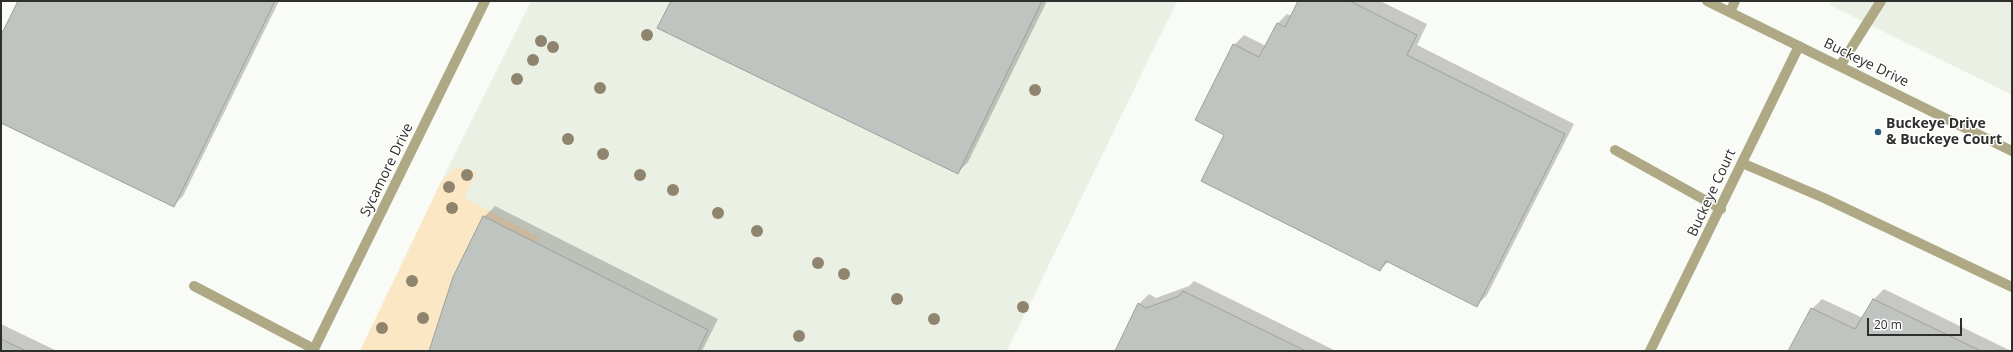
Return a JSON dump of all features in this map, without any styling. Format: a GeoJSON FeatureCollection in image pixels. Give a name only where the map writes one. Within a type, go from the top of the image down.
{"type":"FeatureCollection","features":[{"type":"Feature","properties":{"kind":"street","name":"Sycamore Drive"},"geometry":{"type":"LineString","coordinates":[[314,350],[485,1]]}},
{"type":"Feature","properties":{"kind":"street","name":"Buckeye Drive"},"geometry":{"type":"LineString","coordinates":[[1707,1],[2012,151]]}},
{"type":"Feature","properties":{"kind":"street"},"geometry":{"type":"LineString","coordinates":[[1730,12],[1735,1]]}},
{"type":"Feature","properties":{"kind":"street"},"geometry":{"type":"LineString","coordinates":[[1840,66],[1881,1]]}},
{"type":"Feature","properties":{"kind":"street","name":"Buckeye Court"},"geometry":{"type":"LineString","coordinates":[[1650,351],[1721,209],[1799,46]]}},
{"type":"Feature","properties":{"kind":"street"},"geometry":{"type":"LineString","coordinates":[[1615,150],[1721,209]]}},
{"type":"Feature","properties":{"kind":"street"},"geometry":{"type":"LineString","coordinates":[[1742,163],[1824,198],[2012,287]]}},
{"type":"Feature","properties":{"kind":"street"},"geometry":{"type":"LineString","coordinates":[[194,286],[314,350]]}},
{"type":"Feature","properties":{"kind":"shaded area"},"geometry":{"type":"Polygon","coordinates":[[[531,1],[1177,1],[1007,351],[360,351],[442,180],[531,1]]]}},
{"type":"Feature","properties":{"kind":"shaded area"},"geometry":{"type":"Polygon","coordinates":[[[1832,1],[2012,1],[2012,95],[1830,5],[1832,1]]]}},
{"type":"Feature","properties":{"kind":"shaded area"},"geometry":{"type":"Polygon","coordinates":[[[457,167],[477,172],[464,198],[539,237],[536,243],[483,216],[453,277],[429,351],[360,351],[442,180],[457,167]]]}},
{"type":"Feature","properties":{"kind":"building"},"geometry":{"type":"Polygon","coordinates":[[[18,1],[275,1],[174,207],[1,123],[1,35],[18,1]]]}},
{"type":"Feature","properties":{"kind":"building"},"geometry":{"type":"Polygon","coordinates":[[[671,1],[1042,1],[958,174],[657,28],[671,1]]]}},
{"type":"Feature","properties":{"kind":"building"},"geometry":{"type":"Polygon","coordinates":[[[1298,1],[1350,1],[1417,35],[1407,55],[1565,134],[1477,307],[1386,261],[1380,271],[1201,181],[1224,135],[1195,120],[1233,44],[1259,57],[1277,23],[1285,27],[1298,1]]]}},
{"type":"Feature","properties":{"kind":"building"},"geometry":{"type":"Polygon","coordinates":[[[483,216],[708,330],[698,351],[429,351],[453,277],[483,216]]]}},
{"type":"Feature","properties":{"kind":"building"},"geometry":{"type":"Polygon","coordinates":[[[1183,291],[1306,351],[1115,351],[1138,303],[1146,308],[1179,296],[1183,291]]]}},
{"type":"Feature","properties":{"kind":"building"},"geometry":{"type":"Polygon","coordinates":[[[1873,299],[1981,351],[1788,351],[1811,308],[1855,329],[1873,299]]]}},
{"type":"Feature","properties":{"kind":"building"},"geometry":{"type":"Polygon","coordinates":[[[1,339],[26,351],[1,351],[1,339]]]}},
{"type":"Feature","properties":{"kind":"place","name":"Buckeye Drive & Buckeye Court"},"geometry":{"type":"Point","coordinates":[1878,132]}}]}
